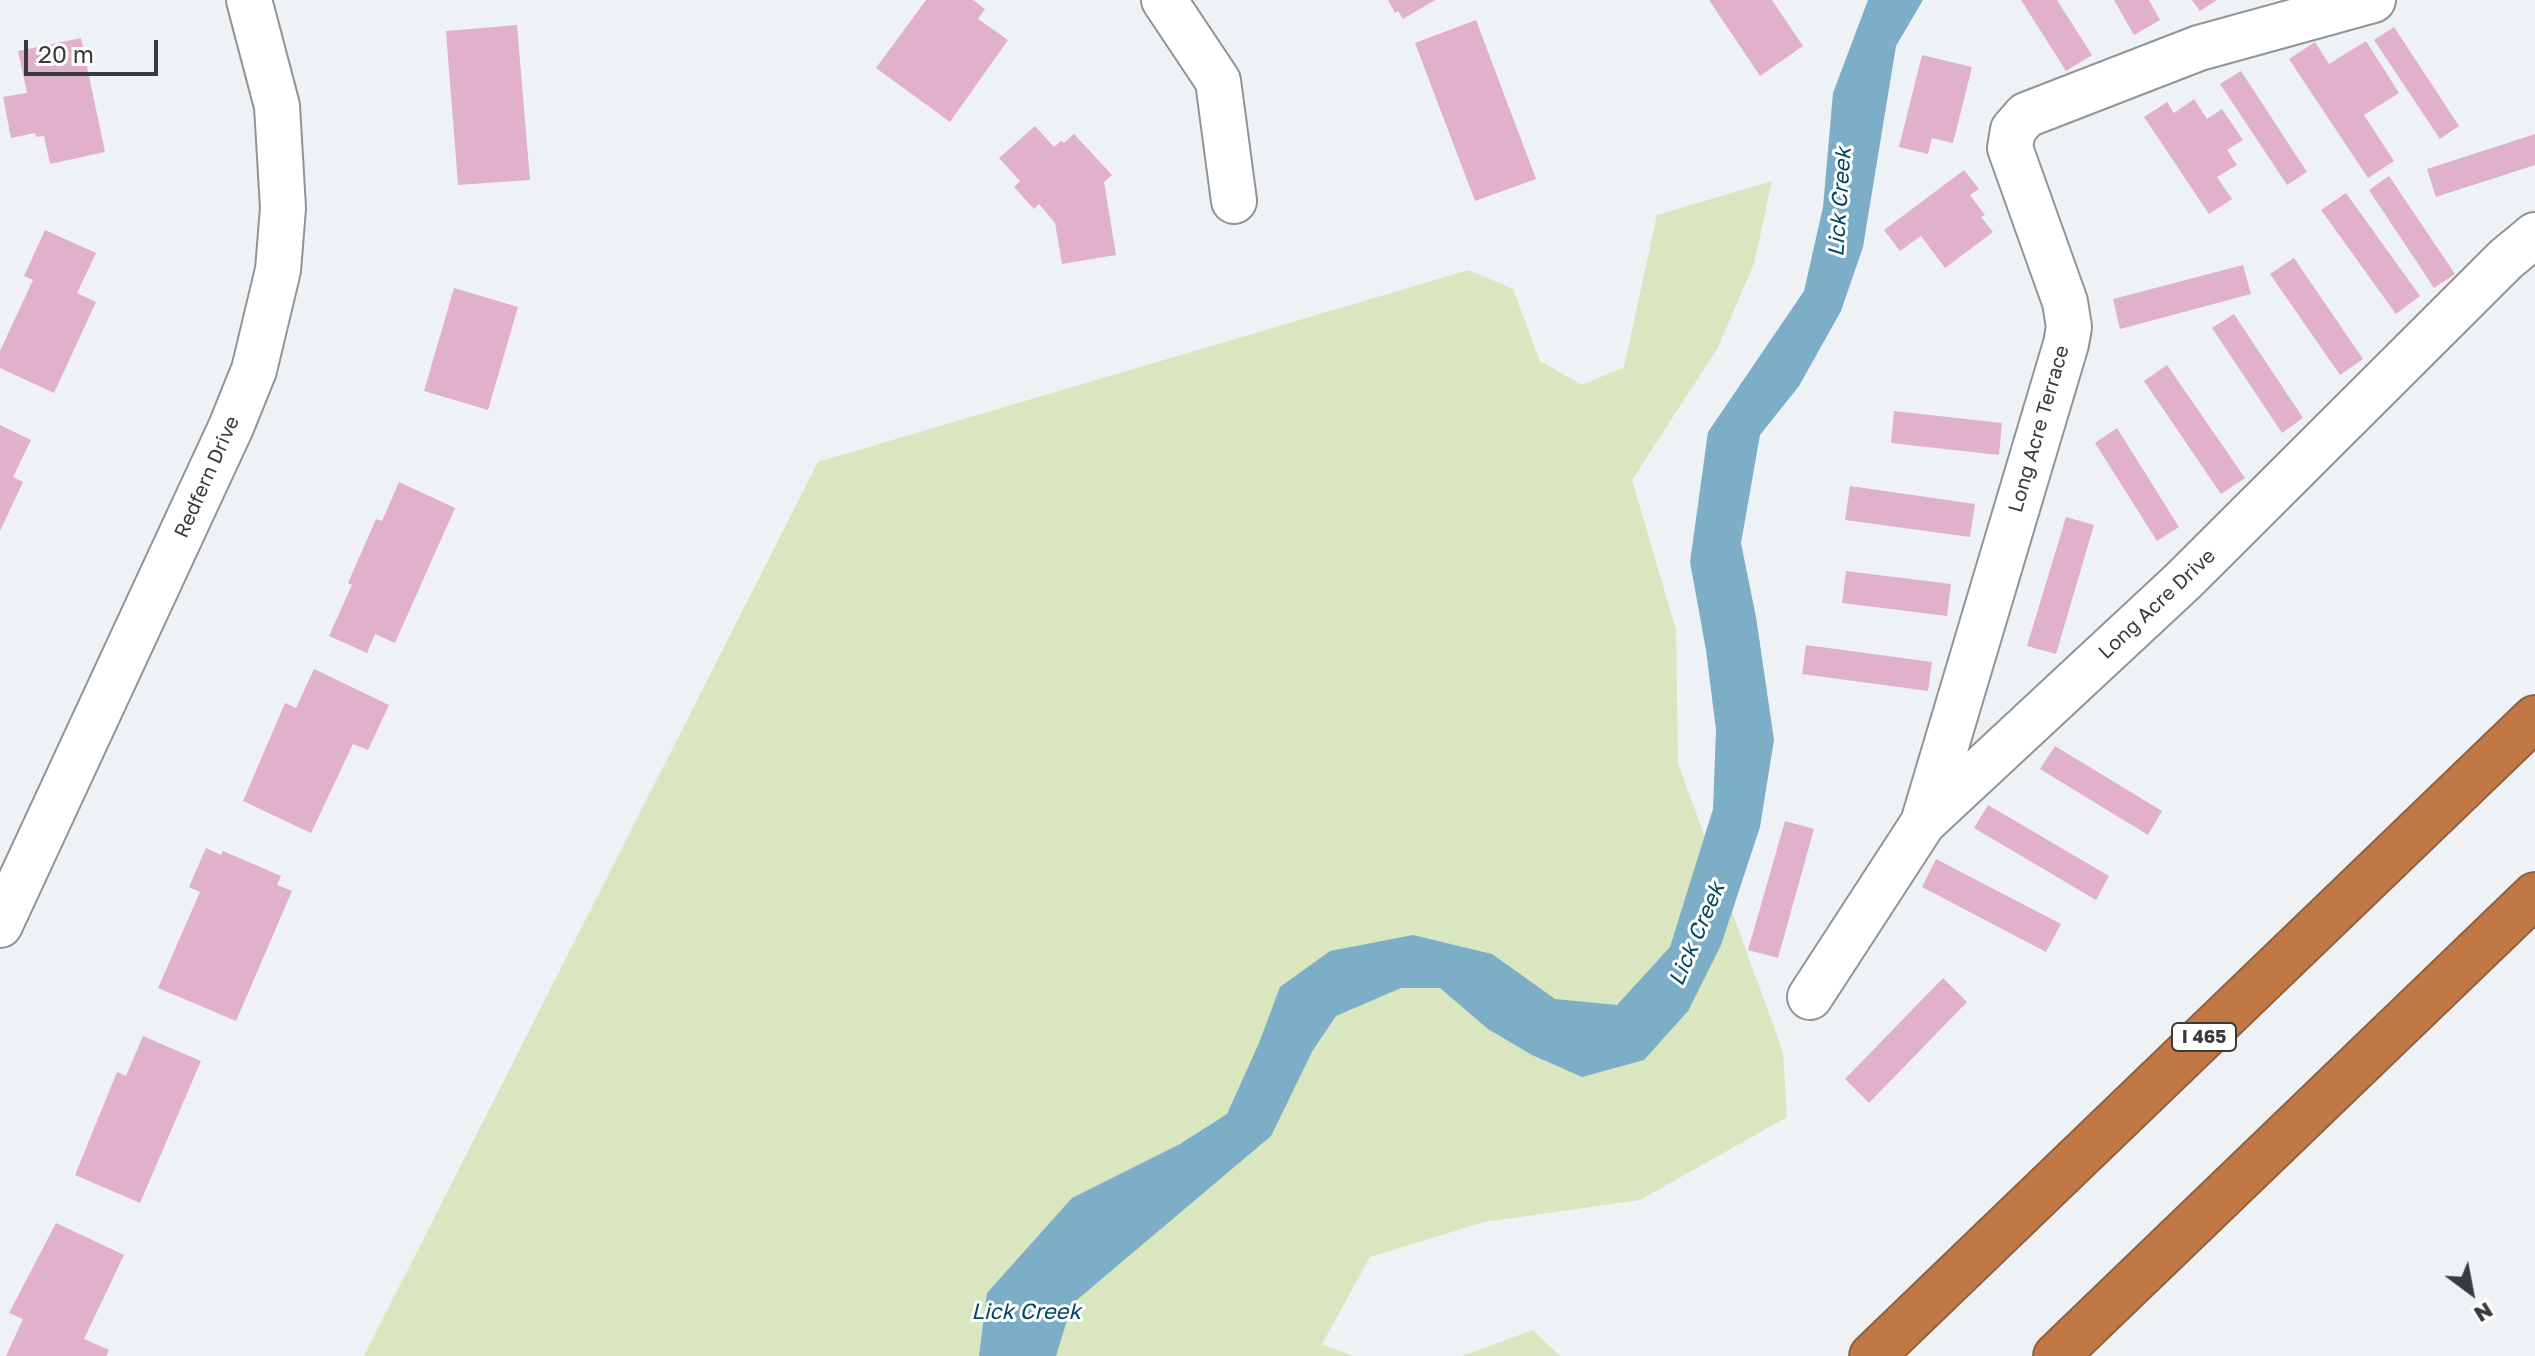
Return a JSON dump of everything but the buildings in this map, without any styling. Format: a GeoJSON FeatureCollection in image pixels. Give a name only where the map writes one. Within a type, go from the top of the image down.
{"type":"FeatureCollection","features":[{"type":"Feature","properties":{"kind":"highway","name":"I 465"},"geometry":{"type":"LineString","coordinates":[[1872,1356],[2535,718]]}},
{"type":"Feature","properties":{"kind":"highway"},"geometry":{"type":"LineString","coordinates":[[2056,1356],[2535,895]]}},
{"type":"Feature","properties":{"kind":"street","name":"Redfern Drive"},"geometry":{"type":"LineString","coordinates":[[0,925],[231,427],[254,370],[278,270],[283,208],[277,106],[249,0]]}},
{"type":"Feature","properties":{"kind":"street"},"geometry":{"type":"LineString","coordinates":[[1164,0],[1218,81],[1234,201]]}},
{"type":"Feature","properties":{"kind":"street","name":"Long Acre Terrace"},"geometry":{"type":"LineString","coordinates":[[1923,823],[2069,327],[2065,302],[2010,148],[2013,130],[2026,115],[2199,48],[2373,0]]}},
{"type":"Feature","properties":{"kind":"street","name":"Long Acre Drive"},"geometry":{"type":"LineString","coordinates":[[1810,997],[1923,823],[2183,581],[2506,259],[2535,235]]}},
{"type":"Feature","properties":{"kind":"green space"},"geometry":{"type":"Polygon","coordinates":[[[1772,181],[1754,264],[1717,349],[1632,480],[1676,630],[1678,763],[1783,1052],[1787,1117],[1640,1200],[1484,1222],[1370,1257],[1322,1344],[1353,1356],[364,1356],[818,462],[1469,270],[1513,289],[1540,361],[1582,385],[1624,367],[1657,215],[1772,181]]]}},
{"type":"Feature","properties":{"kind":"green space"},"geometry":{"type":"Polygon","coordinates":[[[1533,1330],[1560,1356],[1462,1356],[1533,1330]]]}},
{"type":"Feature","properties":{"kind":"water","name":"Lick Creek"},"geometry":{"type":"Polygon","coordinates":[[[1868,0],[1923,0],[1896,46],[1863,247],[1841,311],[1799,386],[1760,435],[1741,543],[1756,617],[1774,740],[1760,827],[1721,945],[1688,1011],[1644,1060],[1582,1077],[1532,1055],[1488,1029],[1440,988],[1401,988],[1336,1016],[1313,1050],[1271,1136],[1072,1304],[1056,1356],[979,1356],[987,1293],[1072,1198],[1180,1144],[1227,1114],[1280,987],[1330,951],[1413,935],[1492,954],[1555,999],[1617,1005],[1670,947],[1713,809],[1716,730],[1690,562],[1708,432],[1804,291],[1823,207],[1833,93],[1868,0]]]}}]}
